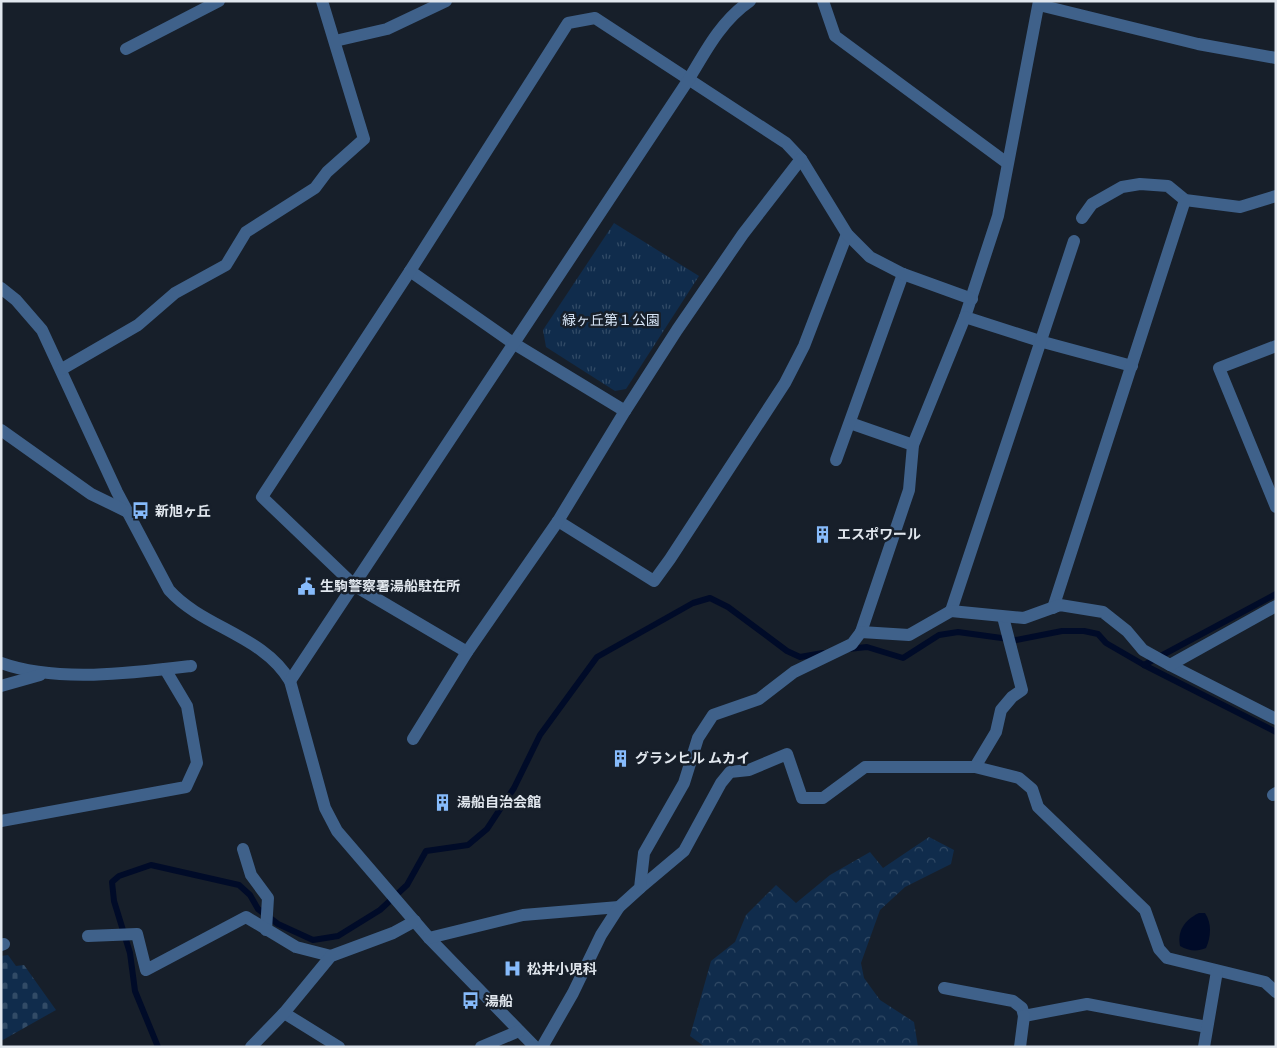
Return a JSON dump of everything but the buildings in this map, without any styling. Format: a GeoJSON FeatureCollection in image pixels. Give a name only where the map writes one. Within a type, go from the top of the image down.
{"type":"FeatureCollection","features":[{"type":"Feature","properties":{"kind":"street"},"geometry":{"type":"LineString","coordinates":[[126,49],[219,1]]}},
{"type":"Feature","properties":{"kind":"street"},"geometry":{"type":"LineString","coordinates":[[62,369],[138,325],[175,294],[226,265],[246,232],[315,188],[327,172],[364,139],[322,1]]}},
{"type":"Feature","properties":{"kind":"street"},"geometry":{"type":"LineString","coordinates":[[335,41],[387,29],[446,1]]}},
{"type":"Feature","properties":{"kind":"street"},"geometry":{"type":"LineString","coordinates":[[290,681],[355,586],[513,343],[689,79],[712,39],[738,9],[750,1]]}},
{"type":"Feature","properties":{"kind":"street"},"geometry":{"type":"LineString","coordinates":[[823,1],[835,36],[1007,163]]}},
{"type":"Feature","properties":{"kind":"street"},"geometry":{"type":"LineString","coordinates":[[640,888],[644,853],[684,783],[698,738],[713,715],[759,699],[794,672],[852,644],[861,632],[909,490],[913,445],[972,299],[998,216],[1039,3],[1198,44],[1276,58]]}},
{"type":"Feature","properties":{"kind":"street"},"geometry":{"type":"LineString","coordinates":[[467,652],[355,586],[262,497],[410,271],[568,23],[595,18],[786,142],[801,159],[847,234],[870,258],[903,274],[972,299]]}},
{"type":"Feature","properties":{"kind":"street"},"geometry":{"type":"LineString","coordinates":[[413,739],[467,652],[558,522],[625,411],[743,234],[801,159]]}},
{"type":"Feature","properties":{"kind":"street"},"geometry":{"type":"LineString","coordinates":[[1082,218],[1092,204],[1122,187],[1140,184],[1168,186],[1185,200],[1240,207],[1276,196]]}},
{"type":"Feature","properties":{"kind":"street"},"geometry":{"type":"LineString","coordinates":[[1053,608],[1185,200]]}},
{"type":"Feature","properties":{"kind":"street"},"geometry":{"type":"LineString","coordinates":[[558,522],[654,581],[670,560],[785,382],[804,346],[847,234]]}},
{"type":"Feature","properties":{"kind":"street"},"geometry":{"type":"LineString","coordinates":[[952,611],[1043,342],[1074,241]]}},
{"type":"Feature","properties":{"kind":"street"},"geometry":{"type":"LineString","coordinates":[[410,271],[513,343],[625,411]]}},
{"type":"Feature","properties":{"kind":"street"},"geometry":{"type":"LineString","coordinates":[[836,460],[903,274]]}},
{"type":"Feature","properties":{"kind":"street"},"geometry":{"type":"LineString","coordinates":[[1,288],[16,300],[42,330],[62,369],[117,492],[130,513],[152,561],[169,590],[181,603],[202,617],[221,624],[263,652],[283,670],[290,681],[327,812],[336,831],[415,922],[536,1047]]}},
{"type":"Feature","properties":{"kind":"street"},"geometry":{"type":"LineString","coordinates":[[965,316],[1043,342],[1132,366]]}},
{"type":"Feature","properties":{"kind":"street"},"geometry":{"type":"LineString","coordinates":[[1276,346],[1219,368],[1276,507]]}},
{"type":"Feature","properties":{"kind":"street"},"geometry":{"type":"LineString","coordinates":[[850,423],[913,445]]}},
{"type":"Feature","properties":{"kind":"street"},"geometry":{"type":"LineString","coordinates":[[1,430],[91,494],[130,513]]}},
{"type":"Feature","properties":{"kind":"street"},"geometry":{"type":"LineString","coordinates":[[861,632],[909,635],[952,611],[1024,618],[1060,605],[1103,612],[1126,631],[1143,650],[1276,719]]}},
{"type":"Feature","properties":{"kind":"street"},"geometry":{"type":"LineString","coordinates":[[1170,665],[1276,606]]}},
{"type":"Feature","properties":{"kind":"street"},"geometry":{"type":"LineString","coordinates":[[975,767],[996,732],[1001,710],[1012,697],[1022,690],[1003,617]]}},
{"type":"Feature","properties":{"kind":"street"},"geometry":{"type":"LineString","coordinates":[[1,663],[21,670],[45,674],[138,672],[191,666]]}},
{"type":"Feature","properties":{"kind":"street"},"geometry":{"type":"LineString","coordinates":[[1,821],[186,787],[198,764],[187,706],[165,669]]}},
{"type":"Feature","properties":{"kind":"street"},"geometry":{"type":"LineString","coordinates":[[1,686],[45,674]]}},
{"type":"Feature","properties":{"kind":"street"},"geometry":{"type":"LineString","coordinates":[[542,1047],[573,992],[600,935],[619,907],[684,851],[721,783],[730,772],[749,770],[787,754],[802,798],[823,798],[865,767],[975,767],[1019,778],[1032,789],[1038,807],[1145,910],[1159,949],[1167,958],[1265,982],[1276,992]]}},
{"type":"Feature","properties":{"kind":"street"},"geometry":{"type":"LineString","coordinates":[[244,849],[251,875],[268,898],[266,930]]}},
{"type":"Feature","properties":{"kind":"street"},"geometry":{"type":"LineString","coordinates":[[430,938],[523,915],[619,907]]}},
{"type":"Feature","properties":{"kind":"street"},"geometry":{"type":"LineString","coordinates":[[88,936],[137,934],[146,970],[246,917],[296,947],[331,956]]}},
{"type":"Feature","properties":{"kind":"street"},"geometry":{"type":"LineString","coordinates":[[251,1047],[284,1013],[331,956],[393,933],[415,922]]}},
{"type":"Feature","properties":{"kind":"street"},"geometry":{"type":"LineString","coordinates":[[1204,1047],[1217,971]]}},
{"type":"Feature","properties":{"kind":"street"},"geometry":{"type":"LineString","coordinates":[[944,988],[1013,1001],[1022,1008],[1024,1016],[1020,1047]]}},
{"type":"Feature","properties":{"kind":"street"},"geometry":{"type":"LineString","coordinates":[[1024,1016],[1087,1004],[1207,1027]]}},
{"type":"Feature","properties":{"kind":"street"},"geometry":{"type":"LineString","coordinates":[[284,1013],[339,1047]]}},
{"type":"Feature","properties":{"kind":"street"},"geometry":{"type":"LineString","coordinates":[[481,1047],[519,1031]]}},
{"type":"Feature","properties":{"kind":"green space","name":"緑ヶ丘第１公園"},"geometry":{"type":"Polygon","coordinates":[[[614,223],[699,276],[626,389],[615,391],[546,347],[543,330],[614,223]]]}},
{"type":"Feature","properties":{"kind":"green space"},"geometry":{"type":"Polygon","coordinates":[[[929,837],[954,850],[951,864],[905,887],[880,910],[861,963],[864,978],[880,1000],[914,1022],[918,1047],[705,1047],[690,1036],[711,961],[735,942],[746,915],[776,885],[796,903],[830,875],[870,852],[883,868],[929,837]]]}},
{"type":"Feature","properties":{"kind":"green space"},"geometry":{"type":"Polygon","coordinates":[[[8,955],[16,966],[24,965],[56,1010],[1,1041],[1,956],[8,955]]]}},
{"type":"Feature","properties":{"kind":"shaded area"},"geometry":{"type":"Polygon","coordinates":[[[1199,913],[1205,913],[1210,926],[1210,935],[1206,948],[1193,950],[1180,946],[1179,940],[1183,926],[1199,913]]]}},
{"type":"Feature","properties":{"kind":"waterway"},"geometry":{"type":"LineString","coordinates":[[1144,665],[1276,594]]}},
{"type":"Feature","properties":{"kind":"waterway"},"geometry":{"type":"LineString","coordinates":[[158,1047],[135,991],[130,953],[114,901],[112,882],[119,876],[151,865],[239,885],[250,895],[258,909],[278,924],[313,940],[338,936],[380,910],[407,885],[426,851],[468,845],[487,829],[514,788],[540,735],[597,657],[693,603],[710,598],[728,607],[787,651],[800,657],[823,653]]}},
{"type":"Feature","properties":{"kind":"waterway"},"geometry":{"type":"LineString","coordinates":[[848,649],[867,647],[903,658],[939,635],[958,632],[1016,640],[1062,631],[1084,631],[1098,634],[1106,643],[1144,665],[1276,732]]}},
{"type":"Feature","properties":{"kind":"place","name":"新旭ヶ丘"},"geometry":{"type":"Point","coordinates":[141,511]}},
{"type":"Feature","properties":{"kind":"place","name":"エスポワール"},"geometry":{"type":"Point","coordinates":[823,534]}},
{"type":"Feature","properties":{"kind":"place","name":"生駒警察署湯船駐在所"},"geometry":{"type":"Point","coordinates":[306,586]}},
{"type":"Feature","properties":{"kind":"place","name":"グランヒル ムカイ"},"geometry":{"type":"Point","coordinates":[621,758]}},
{"type":"Feature","properties":{"kind":"place","name":"湯船自治会館"},"geometry":{"type":"Point","coordinates":[443,802]}},
{"type":"Feature","properties":{"kind":"place","name":"松井小児科"},"geometry":{"type":"Point","coordinates":[513,969]}},
{"type":"Feature","properties":{"kind":"place","name":"湯船"},"geometry":{"type":"Point","coordinates":[471,1001]}}]}
